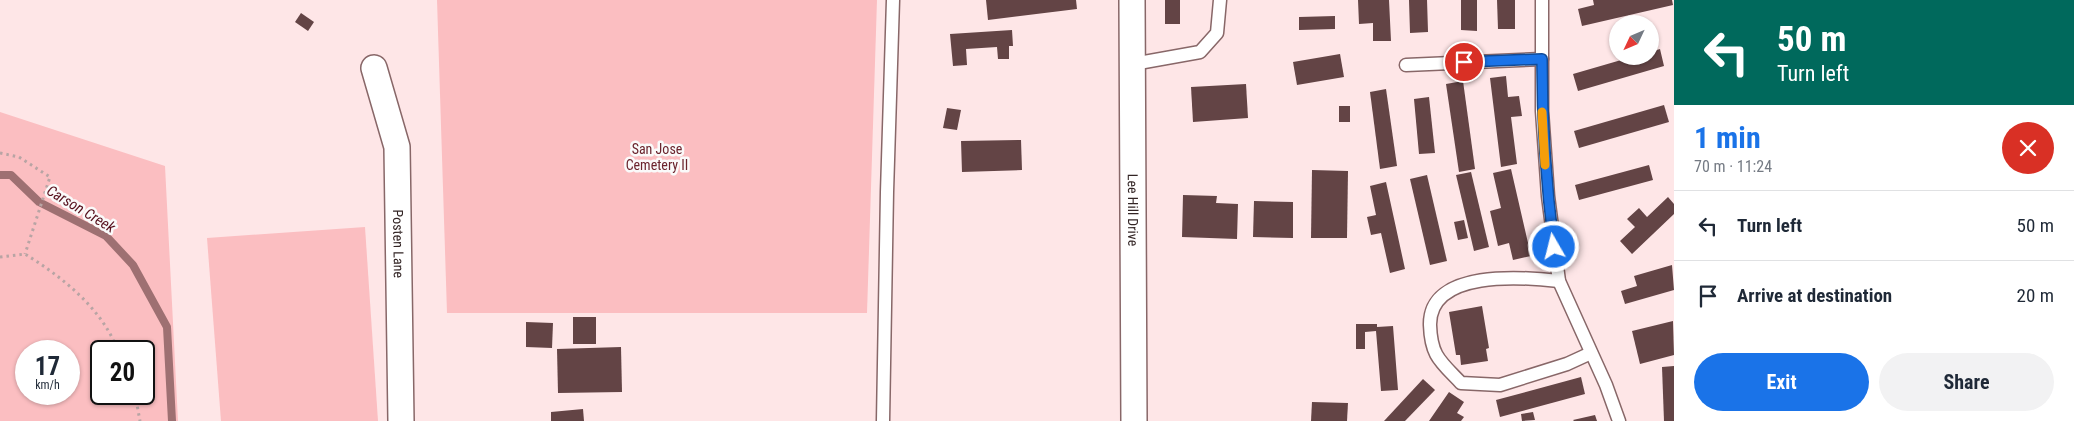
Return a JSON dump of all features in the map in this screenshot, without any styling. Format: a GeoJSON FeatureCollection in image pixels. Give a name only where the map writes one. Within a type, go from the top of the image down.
{"type":"FeatureCollection","features":[{"type":"Feature","properties":{"kind":"street","name":"Lee Hill Drive"},"geometry":{"type":"LineString","coordinates":[[1132,0],[1134,421]]}},
{"type":"Feature","properties":{"kind":"street","name":"Posten Lane"},"geometry":{"type":"LineString","coordinates":[[374,68],[397,147],[401,421]]}},
{"type":"Feature","properties":{"kind":"lane"},"geometry":{"type":"LineString","coordinates":[[884,421],[886,192],[893,0]]}},
{"type":"Feature","properties":{"kind":"lane"},"geometry":{"type":"LineString","coordinates":[[1132,64],[1200,52],[1217,33],[1220,0]]}},
{"type":"Feature","properties":{"kind":"lane"},"geometry":{"type":"LineString","coordinates":[[1542,0],[1542,111],[1548,196],[1559,281],[1591,353],[1618,421]]}},
{"type":"Feature","properties":{"kind":"lane"},"geometry":{"type":"LineString","coordinates":[[1406,65],[1542,59]]}},
{"type":"Feature","properties":{"kind":"lane"},"geometry":{"type":"LineString","coordinates":[[1559,281],[1501,278],[1465,283],[1439,297],[1430,317],[1431,346],[1441,362],[1461,383],[1500,385],[1567,364],[1591,353]]}},
{"type":"Feature","properties":{"kind":"path"},"geometry":{"type":"LineString","coordinates":[[0,154],[19,157],[50,177],[25,254]]}},
{"type":"Feature","properties":{"kind":"path"},"geometry":{"type":"LineString","coordinates":[[0,257],[25,254],[54,272],[92,308],[111,340]]}},
{"type":"Feature","properties":{"kind":"path"},"geometry":{"type":"LineString","coordinates":[[137,405],[140,421]]}},
{"type":"Feature","properties":{"kind":"green space","name":"San Jose Cemetery II"},"geometry":{"type":"Polygon","coordinates":[[[437,0],[877,0],[867,313],[447,313],[437,0]]]}},
{"type":"Feature","properties":{"kind":"green space"},"geometry":{"type":"Polygon","coordinates":[[[0,112],[165,166],[178,421],[0,421],[0,112]]]}},
{"type":"Feature","properties":{"kind":"green space"},"geometry":{"type":"Polygon","coordinates":[[[365,227],[378,421],[221,421],[207,238],[365,227]]]}},
{"type":"Feature","properties":{"kind":"building"},"geometry":{"type":"Polygon","coordinates":[[[986,0],[1076,0],[1077,9],[988,20],[986,0]]]}},
{"type":"Feature","properties":{"kind":"building"},"geometry":{"type":"Polygon","coordinates":[[[1165,0],[1180,0],[1180,24],[1165,24],[1165,0]]]}},
{"type":"Feature","properties":{"kind":"building"},"geometry":{"type":"Polygon","coordinates":[[[1358,0],[1389,0],[1391,41],[1373,41],[1373,23],[1359,24],[1358,0]]]}},
{"type":"Feature","properties":{"kind":"building"},"geometry":{"type":"Polygon","coordinates":[[[1409,0],[1427,0],[1428,32],[1410,33],[1409,0]]]}},
{"type":"Feature","properties":{"kind":"building"},"geometry":{"type":"Polygon","coordinates":[[[1461,0],[1477,0],[1477,31],[1461,30],[1461,0]]]}},
{"type":"Feature","properties":{"kind":"building"},"geometry":{"type":"Polygon","coordinates":[[[1497,0],[1515,0],[1515,29],[1498,29],[1497,0]]]}},
{"type":"Feature","properties":{"kind":"building"},"geometry":{"type":"Polygon","coordinates":[[[1593,0],[1672,0],[1673,5],[1630,15],[1609,15],[1609,20],[1582,26],[1578,9],[1594,5],[1593,0]]]}},
{"type":"Feature","properties":{"kind":"building"},"geometry":{"type":"Polygon","coordinates":[[[301,13],[314,22],[308,31],[295,22],[301,13]]]}},
{"type":"Feature","properties":{"kind":"building"},"geometry":{"type":"Polygon","coordinates":[[[1335,16],[1335,29],[1299,30],[1299,17],[1335,16]]]}},
{"type":"Feature","properties":{"kind":"building"},"geometry":{"type":"Polygon","coordinates":[[[1012,30],[1013,46],[1009,46],[1009,59],[998,59],[997,47],[966,49],[967,65],[953,66],[950,34],[1012,30]]]}},
{"type":"Feature","properties":{"kind":"building"},"geometry":{"type":"Polygon","coordinates":[[[1659,49],[1664,66],[1578,91],[1573,74],[1609,64],[1659,65],[1659,49]]]}},
{"type":"Feature","properties":{"kind":"building"},"geometry":{"type":"Polygon","coordinates":[[[1340,54],[1344,77],[1297,85],[1293,62],[1340,54]]]}},
{"type":"Feature","properties":{"kind":"building"},"geometry":{"type":"Polygon","coordinates":[[[1506,76],[1508,97],[1519,96],[1522,116],[1511,117],[1517,164],[1501,167],[1490,78],[1506,76]]]}},
{"type":"Feature","properties":{"kind":"building"},"geometry":{"type":"Polygon","coordinates":[[[1463,81],[1475,169],[1459,172],[1446,84],[1463,81]]]}},
{"type":"Feature","properties":{"kind":"building"},"geometry":{"type":"Polygon","coordinates":[[[1246,84],[1248,118],[1193,122],[1191,87],[1246,84]]]}},
{"type":"Feature","properties":{"kind":"building"},"geometry":{"type":"Polygon","coordinates":[[[1386,89],[1397,166],[1380,169],[1370,92],[1386,89]]]}},
{"type":"Feature","properties":{"kind":"building"},"geometry":{"type":"Polygon","coordinates":[[[1429,97],[1435,153],[1419,154],[1414,99],[1429,97]]]}},
{"type":"Feature","properties":{"kind":"building"},"geometry":{"type":"Polygon","coordinates":[[[1664,105],[1669,122],[1579,148],[1574,131],[1664,105]]]}},
{"type":"Feature","properties":{"kind":"building"},"geometry":{"type":"Polygon","coordinates":[[[1339,106],[1350,106],[1350,122],[1339,122],[1339,106]]]}},
{"type":"Feature","properties":{"kind":"building"},"geometry":{"type":"Polygon","coordinates":[[[947,108],[961,110],[957,130],[943,128],[947,108]]]}},
{"type":"Feature","properties":{"kind":"building"},"geometry":{"type":"Polygon","coordinates":[[[1021,140],[1022,170],[962,172],[961,141],[1021,140]]]}},
{"type":"Feature","properties":{"kind":"building"},"geometry":{"type":"Polygon","coordinates":[[[1649,165],[1653,180],[1579,200],[1575,185],[1649,165]]]}},
{"type":"Feature","properties":{"kind":"building"},"geometry":{"type":"Polygon","coordinates":[[[1511,169],[1531,256],[1513,260],[1509,243],[1498,246],[1490,211],[1501,208],[1493,173],[1511,169]]]}},
{"type":"Feature","properties":{"kind":"building"},"geometry":{"type":"Polygon","coordinates":[[[1312,170],[1348,171],[1347,238],[1311,238],[1312,170]]]}},
{"type":"Feature","properties":{"kind":"building"},"geometry":{"type":"Polygon","coordinates":[[[1471,172],[1489,247],[1474,251],[1456,175],[1471,172]]]}},
{"type":"Feature","properties":{"kind":"building"},"geometry":{"type":"Polygon","coordinates":[[[1427,175],[1447,261],[1430,265],[1410,179],[1427,175]]]}},
{"type":"Feature","properties":{"kind":"building"},"geometry":{"type":"Polygon","coordinates":[[[1386,182],[1405,269],[1390,273],[1381,233],[1371,235],[1367,217],[1376,215],[1370,186],[1386,182]]]}},
{"type":"Feature","properties":{"kind":"building"},"geometry":{"type":"Polygon","coordinates":[[[1183,195],[1217,196],[1216,203],[1238,204],[1237,239],[1182,237],[1183,195]]]}},
{"type":"Feature","properties":{"kind":"building"},"geometry":{"type":"Polygon","coordinates":[[[1668,197],[1674,204],[1674,214],[1632,254],[1620,241],[1635,227],[1627,219],[1639,208],[1647,217],[1668,197]]]}},
{"type":"Feature","properties":{"kind":"building"},"geometry":{"type":"Polygon","coordinates":[[[1254,201],[1293,202],[1293,238],[1253,237],[1254,201]]]}},
{"type":"Feature","properties":{"kind":"building"},"geometry":{"type":"Polygon","coordinates":[[[1464,220],[1468,238],[1458,240],[1454,222],[1464,220]]]}},
{"type":"Feature","properties":{"kind":"building"},"geometry":{"type":"Polygon","coordinates":[[[1672,265],[1674,290],[1625,304],[1621,291],[1637,286],[1634,276],[1672,265]]]}},
{"type":"Feature","properties":{"kind":"building"},"geometry":{"type":"Polygon","coordinates":[[[1482,306],[1489,348],[1486,349],[1488,361],[1461,365],[1460,355],[1456,355],[1449,312],[1482,306]]]}},
{"type":"Feature","properties":{"kind":"building"},"geometry":{"type":"Polygon","coordinates":[[[573,317],[596,317],[596,344],[573,344],[573,317]]]}},
{"type":"Feature","properties":{"kind":"building"},"geometry":{"type":"Polygon","coordinates":[[[1673,321],[1674,355],[1640,364],[1632,331],[1673,321]]]}},
{"type":"Feature","properties":{"kind":"building"},"geometry":{"type":"Polygon","coordinates":[[[526,322],[553,323],[552,348],[526,347],[526,322]]]}},
{"type":"Feature","properties":{"kind":"building"},"geometry":{"type":"Polygon","coordinates":[[[1356,324],[1377,324],[1377,327],[1393,326],[1398,390],[1381,391],[1376,331],[1365,332],[1365,349],[1356,349],[1356,324]]]}},
{"type":"Feature","properties":{"kind":"building"},"geometry":{"type":"Polygon","coordinates":[[[621,347],[622,392],[558,393],[557,349],[621,347]]]}},
{"type":"Feature","properties":{"kind":"building"},"geometry":{"type":"Polygon","coordinates":[[[1674,366],[1674,421],[1664,421],[1662,367],[1674,366]]]}},
{"type":"Feature","properties":{"kind":"building"},"geometry":{"type":"Polygon","coordinates":[[[1581,377],[1585,394],[1500,417],[1496,400],[1581,377]]]}},
{"type":"Feature","properties":{"kind":"building"},"geometry":{"type":"Polygon","coordinates":[[[1423,379],[1435,390],[1405,421],[1384,421],[1423,379]]]}},
{"type":"Feature","properties":{"kind":"building"},"geometry":{"type":"Polygon","coordinates":[[[1449,392],[1464,402],[1457,413],[1464,417],[1461,421],[1429,421],[1449,392]]]}},
{"type":"Feature","properties":{"kind":"building"},"geometry":{"type":"Polygon","coordinates":[[[1312,402],[1348,403],[1347,421],[1311,421],[1312,402]]]}},
{"type":"Feature","properties":{"kind":"building"},"geometry":{"type":"Polygon","coordinates":[[[583,409],[584,421],[551,421],[551,412],[583,409]]]}},
{"type":"Feature","properties":{"kind":"building"},"geometry":{"type":"Polygon","coordinates":[[[1533,412],[1535,420],[1522,421],[1521,414],[1533,412]]]}},
{"type":"Feature","properties":{"kind":"building"},"geometry":{"type":"Polygon","coordinates":[[[1595,415],[1597,421],[1573,420],[1595,415]]]}},
{"type":"Feature","properties":{"kind":"waterway","name":"Carson Creek"},"geometry":{"type":"LineString","coordinates":[[0,175],[11,175],[39,202],[106,236],[133,265],[167,327],[172,421]]}},
{"type":"Feature","properties":{"kind":"slow traffic"},"geometry":{"type":"LineString","coordinates":[[1542,112],[1545,165]]}},
{"type":"Feature","properties":{"kind":"route"},"geometry":{"type":"LineString","coordinates":[[1464,62],[1542,59],[1542,111],[1554,247]]}}]}
